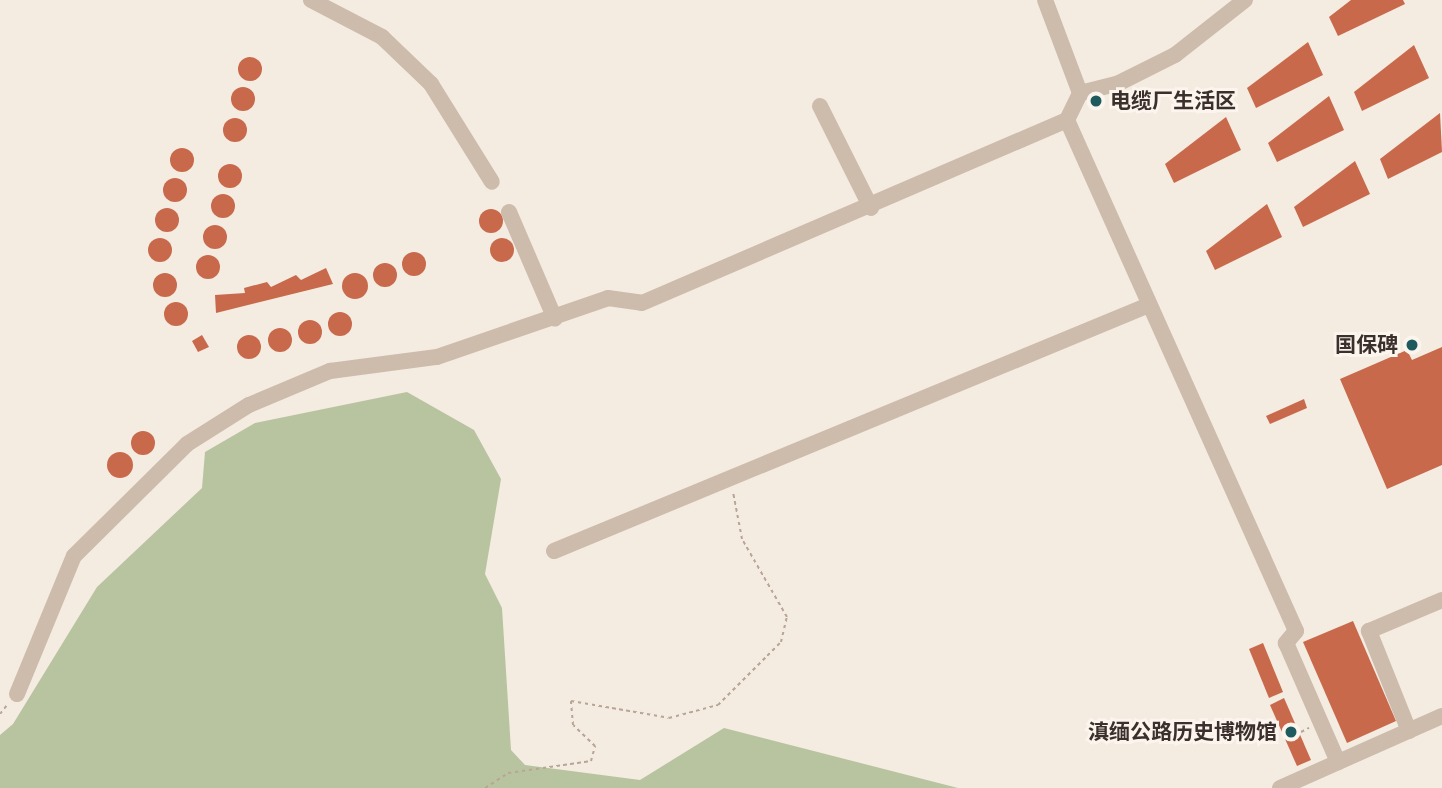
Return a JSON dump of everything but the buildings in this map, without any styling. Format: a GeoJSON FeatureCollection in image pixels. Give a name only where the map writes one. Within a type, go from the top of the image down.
{"type":"FeatureCollection","features":[{"type":"Feature","properties":{"kind":"street"},"geometry":{"type":"LineString","coordinates":[[311,0],[382,37],[411,65],[492,182]]}},
{"type":"Feature","properties":{"kind":"street"},"geometry":{"type":"LineString","coordinates":[[17,694],[74,556],[187,444],[249,405],[330,371],[437,357],[555,319],[608,298],[642,303],[872,208],[1067,120],[1080,93],[1045,0]]}},
{"type":"Feature","properties":{"kind":"street"},"geometry":{"type":"LineString","coordinates":[[1080,93],[1117,84],[1175,55],[1245,0]]}},
{"type":"Feature","properties":{"kind":"street"},"geometry":{"type":"LineString","coordinates":[[820,106],[872,208]]}},
{"type":"Feature","properties":{"kind":"street"},"geometry":{"type":"LineString","coordinates":[[1067,120],[1296,631],[1286,643],[1338,762]]}},
{"type":"Feature","properties":{"kind":"street"},"geometry":{"type":"LineString","coordinates":[[509,212],[555,319]]}},
{"type":"Feature","properties":{"kind":"street"},"geometry":{"type":"LineString","coordinates":[[554,551],[1149,305]]}},
{"type":"Feature","properties":{"kind":"street"},"geometry":{"type":"LineString","coordinates":[[1409,731],[1369,631],[1442,600]]}},
{"type":"Feature","properties":{"kind":"street"},"geometry":{"type":"LineString","coordinates":[[1280,788],[1442,716]]}},
{"type":"Feature","properties":{"kind":"path"},"geometry":{"type":"LineString","coordinates":[[485,788],[508,773],[592,761],[595,746],[573,725],[571,701],[669,718],[718,705],[781,642],[787,617],[742,538],[730,478]]}},
{"type":"Feature","properties":{"kind":"green space"},"geometry":{"type":"Polygon","coordinates":[[[407,392],[474,430],[501,479],[485,574],[502,608],[511,750],[525,765],[640,780],[724,728],[958,788],[0,788],[0,735],[13,724],[97,587],[202,488],[205,452],[255,423],[407,392]]]}},
{"type":"Feature","properties":{"kind":"place","name":"电缆厂生活区"},"geometry":{"type":"Point","coordinates":[1096,101]}},
{"type":"Feature","properties":{"kind":"place","name":"国保碑"},"geometry":{"type":"Point","coordinates":[1412,345]}},
{"type":"Feature","properties":{"kind":"place","name":"滇缅公路历史博物馆"},"geometry":{"type":"Point","coordinates":[1291,732]}}]}
